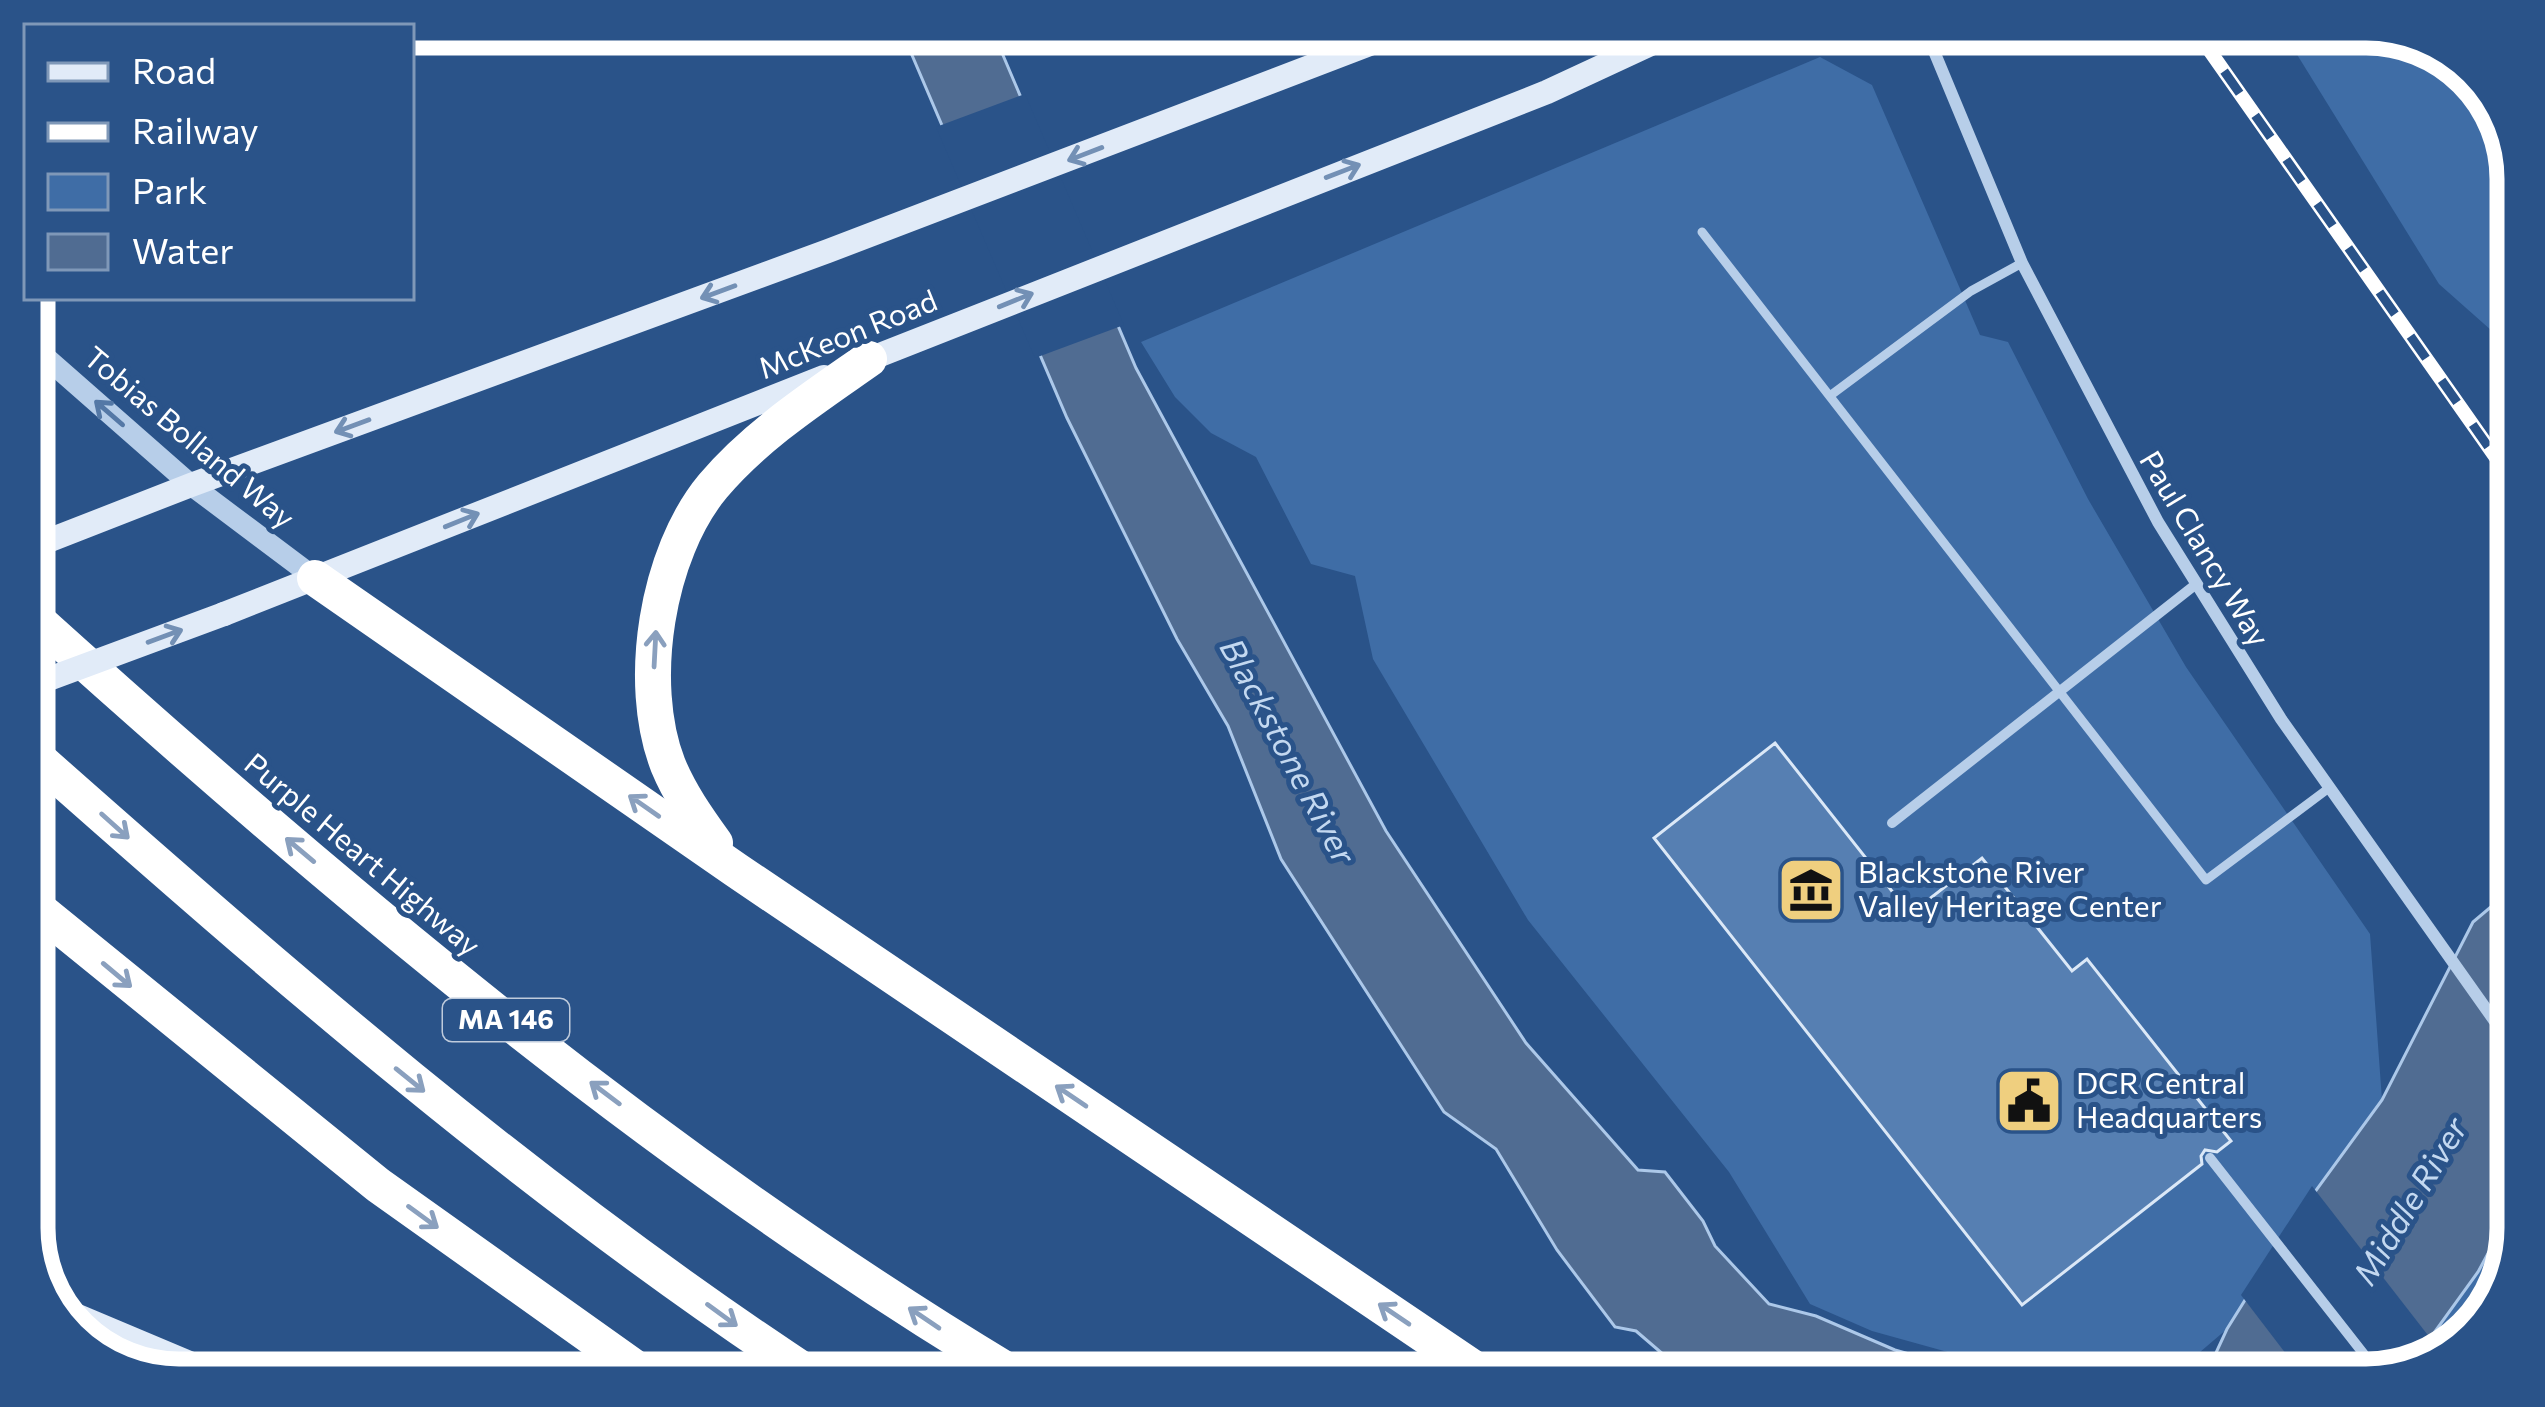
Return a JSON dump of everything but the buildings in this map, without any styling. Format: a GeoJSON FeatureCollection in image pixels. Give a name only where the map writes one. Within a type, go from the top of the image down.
{"type":"FeatureCollection","features":[{"type":"Feature","properties":{"kind":"highway"},"geometry":{"type":"LineString","coordinates":[[736,870],[691,811],[667,762],[653,698],[656,627],[672,558],[711,488],[766,435],[869,359]]}},
{"type":"Feature","properties":{"kind":"highway"},"geometry":{"type":"LineString","coordinates":[[315,578],[736,870],[1460,1359]]}},
{"type":"Feature","properties":{"kind":"highway","name":"Purple Heart Highway"},"geometry":{"type":"LineString","coordinates":[[48,630],[173,743],[448,976],[791,1230],[991,1359]]}},
{"type":"Feature","properties":{"kind":"highway"},"geometry":{"type":"LineString","coordinates":[[48,767],[339,1023],[447,1110],[787,1359]]}},
{"type":"Feature","properties":{"kind":"highway"},"geometry":{"type":"LineString","coordinates":[[48,917],[378,1185],[622,1359]]}},
{"type":"Feature","properties":{"kind":"main road"},"geometry":{"type":"LineString","coordinates":[[48,541],[1360,48]]}},
{"type":"Feature","properties":{"kind":"main road","name":"McKeon Road"},"geometry":{"type":"LineString","coordinates":[[48,679],[1547,92],[1642,48]]}},
{"type":"Feature","properties":{"kind":"main road"},"geometry":{"type":"LineString","coordinates":[[91,1325],[153,1356]]}},
{"type":"Feature","properties":{"kind":"street","name":"Paul Clancy Way"},"geometry":{"type":"LineString","coordinates":[[1933,48],[2023,263],[2084,388],[2195,586],[2329,788],[2497,1024]]}},
{"type":"Feature","properties":{"kind":"street","name":"Tobias Bolland Way"},"geometry":{"type":"LineString","coordinates":[[48,359],[191,485],[315,578]]}},
{"type":"Feature","properties":{"kind":"street"},"geometry":{"type":"LineString","coordinates":[[1892,823],[2195,586]]}},
{"type":"Feature","properties":{"kind":"street"},"geometry":{"type":"LineString","coordinates":[[2210,1158],[2368,1359]]}},
{"type":"Feature","properties":{"kind":"lane"},"geometry":{"type":"LineString","coordinates":[[1702,232],[2206,880],[2329,788]]}},
{"type":"Feature","properties":{"kind":"lane"},"geometry":{"type":"LineString","coordinates":[[1831,395],[1971,291],[2023,263]]}},
{"type":"Feature","properties":{"kind":"green space"},"geometry":{"type":"Polygon","coordinates":[[[2293,48],[2400,52],[2446,75],[2475,106],[2490,137],[2497,171],[2497,335],[2439,284],[2293,48]]]}},
{"type":"Feature","properties":{"kind":"green space"},"geometry":{"type":"Polygon","coordinates":[[[1820,57],[1872,85],[1980,335],[2008,342],[2088,499],[2186,667],[2370,934],[2382,1100],[2298,1215],[2227,1329],[2189,1359],[1973,1359],[1872,1331],[1810,1304],[1729,1172],[1528,920],[1373,659],[1355,576],[1311,564],[1256,457],[1211,433],[1175,397],[1141,342],[1820,57]]]}},
{"type":"Feature","properties":{"kind":"green space"},"geometry":{"type":"Polygon","coordinates":[[[2496,1238],[2487,1278],[2470,1308],[2426,1343],[2496,1238]]]}},
{"type":"Feature","properties":{"kind":"water","name":"Blackstone River"},"geometry":{"type":"Polygon","coordinates":[[[909,48],[1000,48],[1136,368],[1386,831],[1526,1043],[1638,1170],[1665,1172],[1703,1221],[1715,1246],[1769,1304],[1816,1316],[1926,1359],[1669,1359],[1636,1331],[1615,1327],[1557,1250],[1496,1149],[1444,1112],[1281,859],[1228,726],[1177,639],[1067,418],[909,48]]]}},
{"type":"Feature","properties":{"kind":"water","name":"Middle River"},"geometry":{"type":"Polygon","coordinates":[[[2497,902],[2497,1228],[2478,1272],[2426,1343],[2400,1355],[2213,1359],[2298,1215],[2382,1100],[2473,922],[2497,902]]]}},
{"type":"Feature","properties":{"kind":"pier"},"geometry":{"type":"Polygon","coordinates":[[[1025,94],[1124,325],[1035,358],[936,127],[1025,94]]]}},
{"type":"Feature","properties":{"kind":"pier"},"geometry":{"type":"Polygon","coordinates":[[[2312,1186],[2432,1340],[2383,1358],[2290,1359],[2241,1295],[2312,1186]]]}},
{"type":"Feature","properties":{"kind":"railway"},"geometry":{"type":"LineString","coordinates":[[2208,48],[2497,459]]}},
{"type":"Feature","properties":{"kind":"place","name":"Blackstone River Valley Heritage Center"},"geometry":{"type":"Point","coordinates":[1811,890]}},
{"type":"Feature","properties":{"kind":"place","name":"DCR Central Headquarters"},"geometry":{"type":"Point","coordinates":[2029,1101]}}]}
